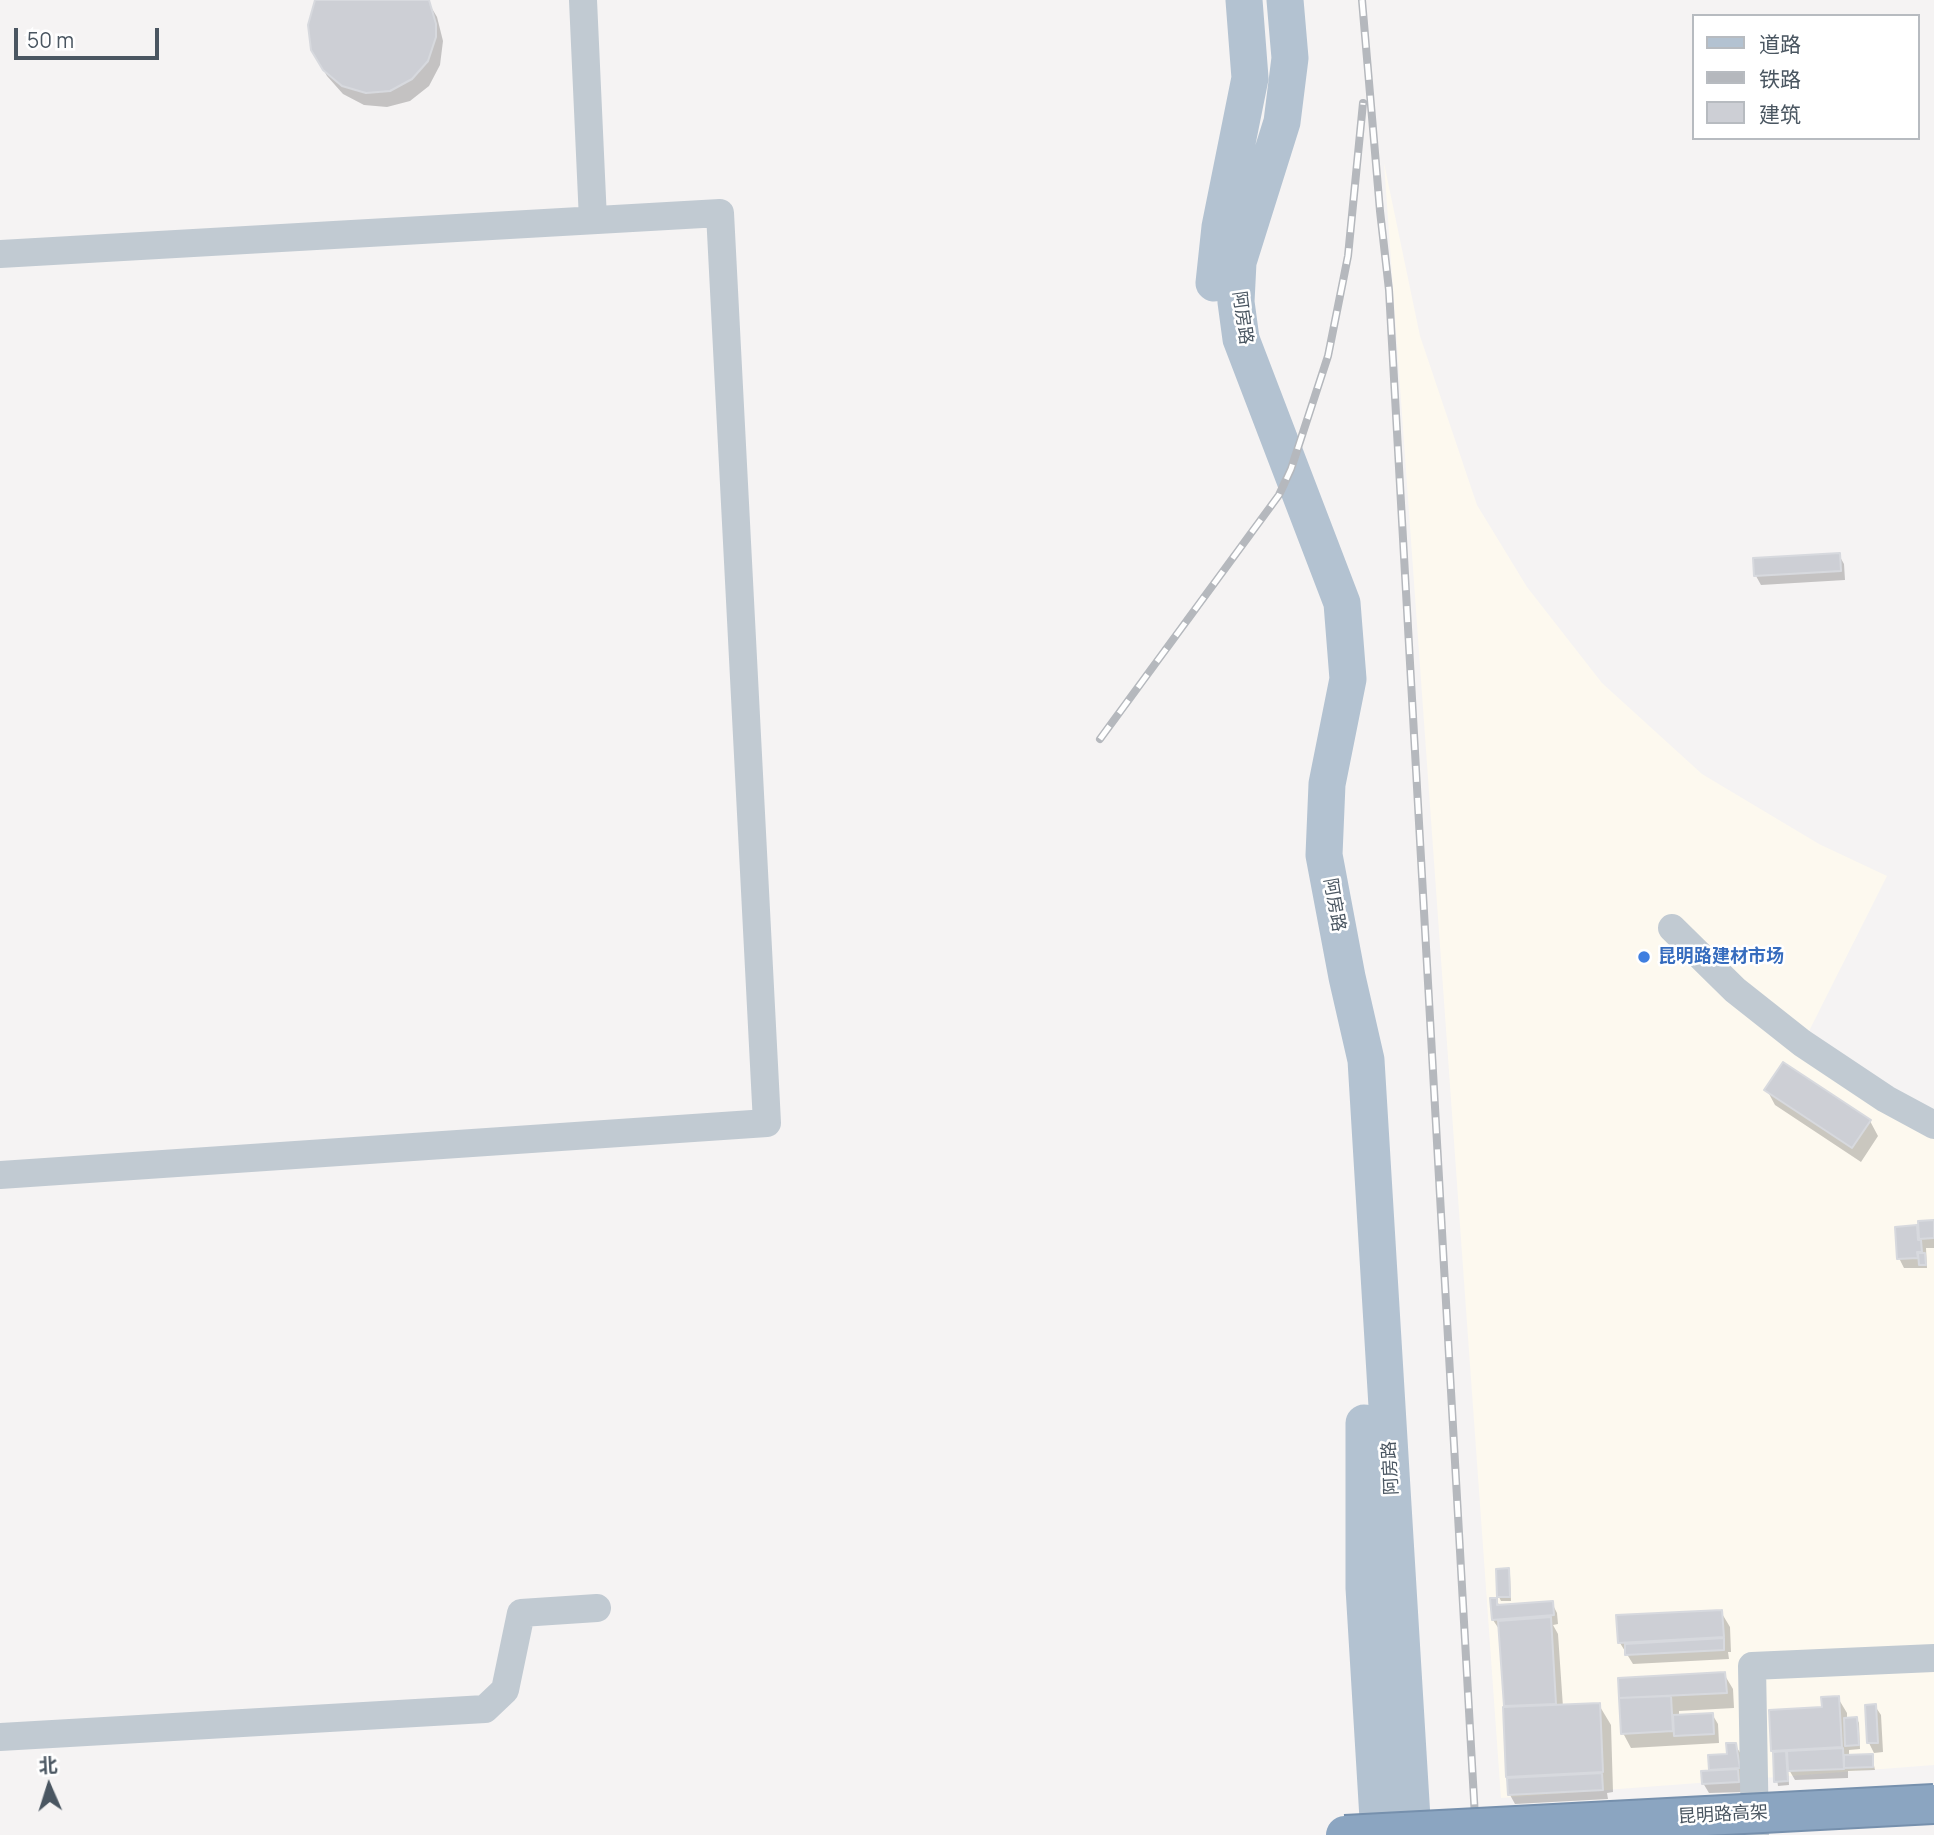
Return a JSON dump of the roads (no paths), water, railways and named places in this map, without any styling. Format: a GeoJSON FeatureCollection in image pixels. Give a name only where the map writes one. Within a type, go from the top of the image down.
{"type":"FeatureCollection","features":[{"type":"Feature","properties":{"kind":"highway","name":"昆明路高架"},"geometry":{"type":"LineString","coordinates":[[1345,1835],[1934,1804]]}},
{"type":"Feature","properties":{"kind":"main road","name":"阿房路"},"geometry":{"type":"LineString","coordinates":[[1244,0],[1250,78],[1220,227],[1213,292],[1220,346],[1322,610],[1330,660],[1304,807],[1304,873],[1316,939],[1334,1006],[1342,1060],[1365,1454],[1364,1588],[1378,1835]]}},
{"type":"Feature","properties":{"kind":"main road","name":"阿房路"},"geometry":{"type":"LineString","coordinates":[[1285,0],[1290,58],[1282,122],[1238,262],[1236,302],[1241,339],[1342,603],[1348,679],[1327,784],[1324,855],[1366,1060],[1413,1835]]}},
{"type":"Feature","properties":{"kind":"street"},"geometry":{"type":"LineString","coordinates":[[583,0],[593,220]]}},
{"type":"Feature","properties":{"kind":"street"},"geometry":{"type":"LineString","coordinates":[[0,254],[720,213],[767,1123],[0,1175]]}},
{"type":"Feature","properties":{"kind":"street"},"geometry":{"type":"LineString","coordinates":[[1672,928],[1735,990],[1802,1043],[1886,1099],[1934,1125]]}},
{"type":"Feature","properties":{"kind":"street"},"geometry":{"type":"LineString","coordinates":[[0,1737],[485,1709],[505,1690],[521,1613],[597,1608]]}},
{"type":"Feature","properties":{"kind":"street"},"geometry":{"type":"LineString","coordinates":[[1755,1835],[1752,1666],[1934,1658]]}},
{"type":"Feature","properties":{"kind":"railway"},"geometry":{"type":"LineString","coordinates":[[1362,0],[1389,290],[1476,1835]]}},
{"type":"Feature","properties":{"kind":"railway"},"geometry":{"type":"LineString","coordinates":[[1100,739],[1279,495],[1291,469],[1328,356],[1348,256],[1363,103]]}},
{"type":"Feature","properties":{"kind":"place","name":"昆明路建材市场"},"geometry":{"type":"Point","coordinates":[1644,957]}}]}
